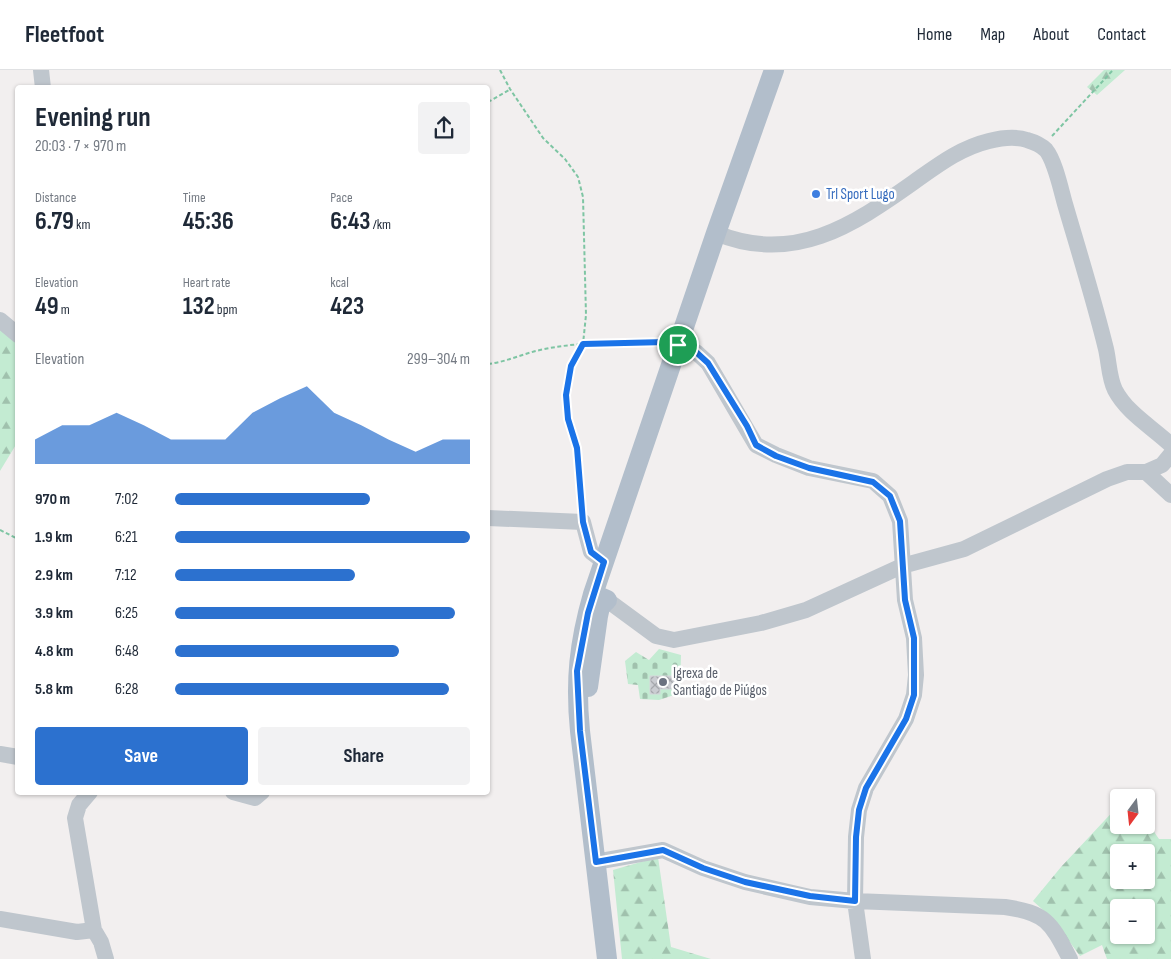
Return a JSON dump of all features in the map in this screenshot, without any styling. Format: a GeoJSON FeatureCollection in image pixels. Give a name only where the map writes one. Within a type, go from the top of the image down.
{"type":"FeatureCollection","features":[{"type":"Feature","properties":{"kind":"main road"},"geometry":{"type":"LineString","coordinates":[[607,959],[577,701],[578,664],[600,597],[604,562],[716,233],[774,70]]}},
{"type":"Feature","properties":{"kind":"street"},"geometry":{"type":"LineString","coordinates":[[41,70],[43,85]]}},
{"type":"Feature","properties":{"kind":"street"},"geometry":{"type":"LineString","coordinates":[[716,233],[734,240],[760,244],[792,244],[819,238],[856,220],[949,157],[972,145],[996,139],[1020,138],[1037,143],[1047,152],[1059,184],[1098,320],[1114,388],[1124,405],[1171,445]]}},
{"type":"Feature","properties":{"kind":"street"},"geometry":{"type":"LineString","coordinates":[[0,320],[15,332]]}},
{"type":"Feature","properties":{"kind":"street"},"geometry":{"type":"LineString","coordinates":[[678,345],[696,352],[708,363],[747,426],[756,445],[776,456],[809,468],[873,482],[890,496],[900,521],[905,600],[914,638],[914,695],[906,719],[866,788],[859,810],[856,837],[855,901],[863,959]]}},
{"type":"Feature","properties":{"kind":"street"},"geometry":{"type":"LineString","coordinates":[[600,597],[656,636],[674,640],[761,623],[806,610],[902,566],[964,550],[1107,479],[1127,472],[1146,472],[1162,465],[1171,454]]}},
{"type":"Feature","properties":{"kind":"street"},"geometry":{"type":"LineString","coordinates":[[1146,472],[1171,495]]}},
{"type":"Feature","properties":{"kind":"street"},"geometry":{"type":"LineString","coordinates":[[490,518],[583,522],[591,552],[604,562]]}},
{"type":"Feature","properties":{"kind":"street"},"geometry":{"type":"LineString","coordinates":[[0,754],[15,756]]}},
{"type":"Feature","properties":{"kind":"street"},"geometry":{"type":"LineString","coordinates":[[87,795],[79,805],[75,818],[94,930],[101,942],[106,959]]}},
{"type":"Feature","properties":{"kind":"street"},"geometry":{"type":"LineString","coordinates":[[244,795],[256,798],[259,795]]}},
{"type":"Feature","properties":{"kind":"street"},"geometry":{"type":"LineString","coordinates":[[596,862],[663,850],[703,868],[745,882],[810,896],[855,901],[1005,906],[1030,910],[1046,919],[1058,935],[1070,959]]}},
{"type":"Feature","properties":{"kind":"street"},"geometry":{"type":"LineString","coordinates":[[0,919],[77,932],[94,930]]}},
{"type":"Feature","properties":{"kind":"path"},"geometry":{"type":"LineString","coordinates":[[500,70],[510,89],[544,138],[578,177],[583,197],[586,315],[583,344],[571,366],[566,395],[568,419],[577,448],[583,522]]}},
{"type":"Feature","properties":{"kind":"path"},"geometry":{"type":"LineString","coordinates":[[1043,148],[1058,128],[1113,70]]}},
{"type":"Feature","properties":{"kind":"path"},"geometry":{"type":"LineString","coordinates":[[490,101],[510,89]]}},
{"type":"Feature","properties":{"kind":"path"},"geometry":{"type":"LineString","coordinates":[[490,364],[499,363],[539,350],[583,344],[666,342],[678,345]]}},
{"type":"Feature","properties":{"kind":"path"},"geometry":{"type":"LineString","coordinates":[[0,530],[15,538]]}},
{"type":"Feature","properties":{"kind":"green space"},"geometry":{"type":"Polygon","coordinates":[[[1104,70],[1125,70],[1097,95],[1087,87],[1104,70]]]}},
{"type":"Feature","properties":{"kind":"green space"},"geometry":{"type":"Polygon","coordinates":[[[0,320],[15,332],[15,446],[0,471],[0,320]]]}},
{"type":"Feature","properties":{"kind":"green space"},"geometry":{"type":"Polygon","coordinates":[[[659,649],[681,655],[680,693],[659,700],[640,699],[638,685],[628,684],[625,661],[636,652],[649,660],[659,649]]]}},
{"type":"Feature","properties":{"kind":"green space"},"geometry":{"type":"Polygon","coordinates":[[[1110,815],[1110,834],[1155,833],[1159,839],[1171,839],[1171,959],[1107,959],[1102,945],[1080,956],[1052,918],[1033,901],[1061,867],[1110,815]]]}},
{"type":"Feature","properties":{"kind":"green space"},"geometry":{"type":"Polygon","coordinates":[[[658,857],[671,947],[711,959],[622,959],[613,870],[658,857]]]}},
{"type":"Feature","properties":{"kind":"building","name":"Igrexa de Santiago de Piúgos"},"geometry":{"type":"Polygon","coordinates":[[[650,676],[675,676],[676,689],[660,689],[660,694],[650,694],[650,676]]]}},
{"type":"Feature","properties":{"kind":"place","name":"Trl Sport Lugo"},"geometry":{"type":"Point","coordinates":[816,194]}},
{"type":"Feature","properties":{"kind":"place","name":"Igrexa de Santiago de Piúgos"},"geometry":{"type":"Point","coordinates":[663,682]}},
{"type":"Feature","properties":{"kind":"route"},"geometry":{"type":"LineString","coordinates":[[666,342],[678,345],[696,352],[708,363],[747,426],[756,445],[776,456],[809,468],[873,482],[890,496],[900,521],[905,600],[914,638],[916,675],[914,695],[906,719],[880,767],[866,788],[859,810],[856,837],[855,901],[810,896],[745,882],[703,868],[663,850],[596,862],[577,701],[577,671],[579,651],[588,613],[604,562],[591,552],[583,522],[577,448],[568,419],[566,395],[571,366],[583,344],[666,342]]}}]}
